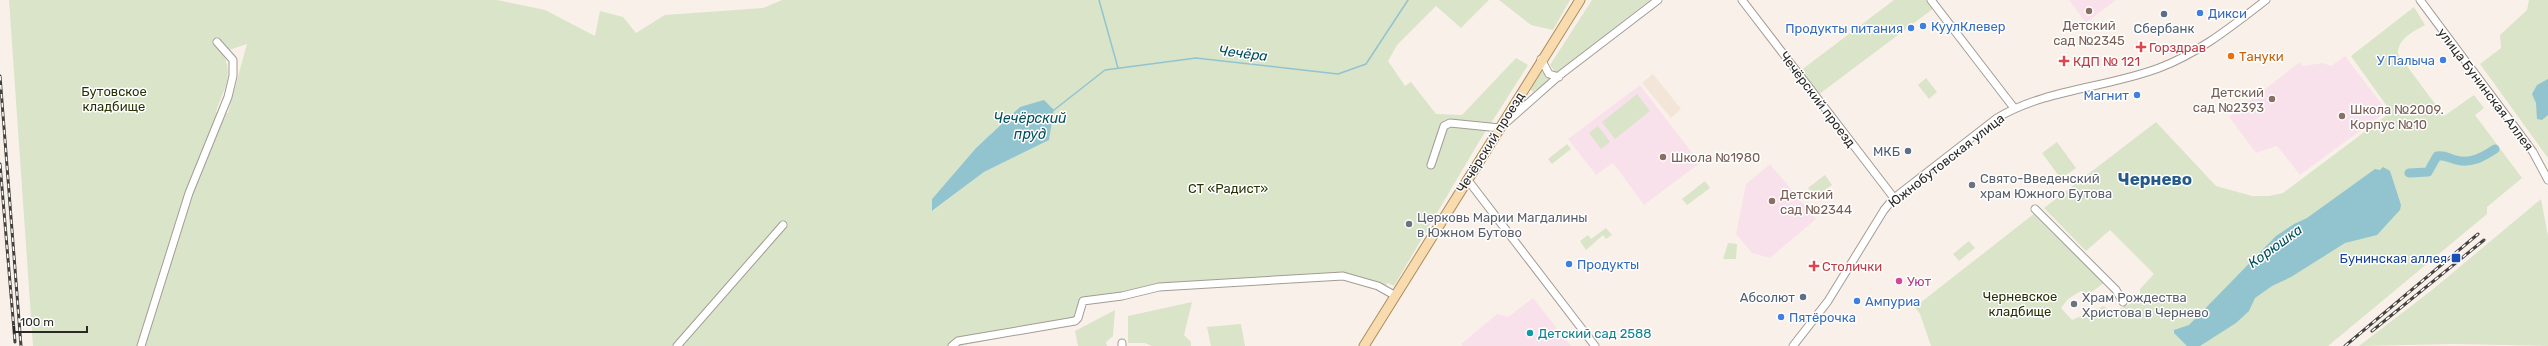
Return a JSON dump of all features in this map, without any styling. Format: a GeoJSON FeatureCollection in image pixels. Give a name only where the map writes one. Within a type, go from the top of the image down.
{"type":"FeatureCollection","features":[{"type":"Feature","properties":{"kind":"main road","name":"Чечёрский проезд"},"geometry":{"type":"LineString","coordinates":[[1364,346],[1394,295],[1580,0]]}},
{"type":"Feature","properties":{"kind":"street","name":"Чечёрский проезд"},"geometry":{"type":"LineString","coordinates":[[1500,128],[1532,99],[1658,0]]}},
{"type":"Feature","properties":{"kind":"street","name":"Чечёрский проезд"},"geometry":{"type":"LineString","coordinates":[[1742,0],[1894,198]]}},
{"type":"Feature","properties":{"kind":"street"},"geometry":{"type":"LineString","coordinates":[[1931,0],[2014,108]]}},
{"type":"Feature","properties":{"kind":"street","name":"Южнобутовская улица"},"geometry":{"type":"LineString","coordinates":[[1793,346],[1828,301],[1884,210],[1894,198],[1997,118],[2014,108],[2052,96],[2157,69],[2184,58],[2266,0]]}},
{"type":"Feature","properties":{"kind":"street","name":"улица Бунинская Аллея"},"geometry":{"type":"LineString","coordinates":[[2420,0],[2533,152],[2548,180]]}},
{"type":"Feature","properties":{"kind":"street"},"geometry":{"type":"LineString","coordinates":[[141,346],[189,193],[231,86],[233,60],[217,42]]}},
{"type":"Feature","properties":{"kind":"street"},"geometry":{"type":"LineString","coordinates":[[1542,59],[1549,74],[1559,78]]}},
{"type":"Feature","properties":{"kind":"street"},"geometry":{"type":"LineString","coordinates":[[1431,165],[1446,125],[1500,128]]}},
{"type":"Feature","properties":{"kind":"street"},"geometry":{"type":"LineString","coordinates":[[1467,179],[1595,346]]}},
{"type":"Feature","properties":{"kind":"street"},"geometry":{"type":"LineString","coordinates":[[2035,209],[2116,290],[2123,302]]}},
{"type":"Feature","properties":{"kind":"street"},"geometry":{"type":"LineString","coordinates":[[677,346],[782,224]]}},
{"type":"Feature","properties":{"kind":"street"},"geometry":{"type":"LineString","coordinates":[[952,346],[958,341],[1075,321],[1078,318],[1083,301],[1122,296],[1158,287],[1343,276],[1378,286],[1394,295]]}},
{"type":"Feature","properties":{"kind":"shaded area","name":"Детский сад №2345"},"geometry":{"type":"Polygon","coordinates":[[[2069,0],[2116,0],[2086,23],[2069,0]]]}},
{"type":"Feature","properties":{"kind":"shaded area","name":"Школа №2009. Корпус №10"},"geometry":{"type":"Polygon","coordinates":[[[2345,56],[2387,111],[2300,175],[2277,146],[2256,153],[2229,117],[2300,62],[2302,66],[2323,63],[2331,66],[2345,56]]]}},
{"type":"Feature","properties":{"kind":"shaded area"},"geometry":{"type":"Polygon","coordinates":[[[1653,74],[1681,109],[1671,118],[1642,83],[1653,74]]]}},
{"type":"Feature","properties":{"kind":"shaded area"},"geometry":{"type":"Polygon","coordinates":[[[1640,85],[1700,163],[1644,205],[1613,163],[1596,175],[1568,139],[1640,85]]]}},
{"type":"Feature","properties":{"kind":"shaded area","name":"Детский сад №2344"},"geometry":{"type":"Polygon","coordinates":[[[1770,164],[1816,219],[1770,258],[1752,253],[1736,234],[1746,184],[1770,164]]]}},
{"type":"Feature","properties":{"kind":"shaded area"},"geometry":{"type":"Polygon","coordinates":[[[1533,298],[1571,346],[1462,346],[1461,344],[1497,314],[1508,317],[1533,298]]]}},
{"type":"Feature","properties":{"kind":"green space"},"geometry":{"type":"Polygon","coordinates":[[[9,0],[497,0],[545,10],[595,36],[600,11],[623,17],[636,33],[665,15],[763,8],[782,0],[1489,0],[1461,28],[1436,6],[1397,45],[1388,61],[1405,86],[1411,82],[1436,114],[1462,115],[1516,58],[1528,65],[1477,145],[1394,286],[1388,283],[1382,290],[1343,277],[1158,290],[1086,304],[1078,322],[960,346],[33,346],[9,0]],[[247,44],[223,52],[228,69],[228,76],[225,89],[216,112],[228,113],[247,44]],[[1020,107],[976,148],[932,199],[933,211],[984,172],[1049,140],[1054,110],[1020,107]]]}},
{"type":"Feature","properties":{"kind":"green space"},"geometry":{"type":"Polygon","coordinates":[[[1499,0],[1570,0],[1553,30],[1531,25],[1499,0]]]}},
{"type":"Feature","properties":{"kind":"green space"},"geometry":{"type":"Polygon","coordinates":[[[1592,0],[1650,0],[1556,73],[1550,65],[1592,0]]]}},
{"type":"Feature","properties":{"kind":"green space"},"geometry":{"type":"Polygon","coordinates":[[[1894,0],[1927,0],[1934,8],[1818,95],[1800,71],[1894,0]]]}},
{"type":"Feature","properties":{"kind":"green space"},"geometry":{"type":"Polygon","coordinates":[[[2529,0],[2548,0],[2548,158],[2480,64],[2501,48],[2500,35],[2527,10],[2529,0]]]}},
{"type":"Feature","properties":{"kind":"green space","name":"Черневское кладбище"},"geometry":{"type":"Polygon","coordinates":[[[2414,7],[2425,25],[2411,33],[2403,40],[2398,54],[2444,116],[2474,95],[2484,108],[2475,115],[2522,178],[2487,207],[2487,214],[2328,346],[1931,346],[1920,314],[1915,307],[2040,209],[2109,279],[2089,294],[2081,291],[2068,299],[2061,308],[2072,320],[2104,306],[2109,311],[2137,300],[2140,297],[2140,289],[2154,274],[2110,230],[2086,251],[2044,208],[2156,122],[2216,186],[2252,196],[2269,196],[2283,193],[2391,112],[2351,56],[2414,7]]]}},
{"type":"Feature","properties":{"kind":"green space"},"geometry":{"type":"Polygon","coordinates":[[[1542,71],[1550,80],[1533,92],[1530,89],[1542,71]]]}},
{"type":"Feature","properties":{"kind":"green space"},"geometry":{"type":"Polygon","coordinates":[[[1926,78],[1937,92],[1929,99],[1918,85],[1926,78]]]}},
{"type":"Feature","properties":{"kind":"green space"},"geometry":{"type":"Polygon","coordinates":[[[1637,94],[1650,111],[1615,139],[1602,122],[1637,94]]]}},
{"type":"Feature","properties":{"kind":"green space"},"geometry":{"type":"Polygon","coordinates":[[[1598,126],[1610,142],[1601,149],[1589,133],[1598,126]]]}},
{"type":"Feature","properties":{"kind":"green space"},"geometry":{"type":"Polygon","coordinates":[[[2057,142],[2076,168],[2061,179],[2042,153],[2057,142]]]}},
{"type":"Feature","properties":{"kind":"green space"},"geometry":{"type":"Polygon","coordinates":[[[1567,144],[1571,149],[1552,164],[1548,159],[1567,144]]]}},
{"type":"Feature","properties":{"kind":"green space"},"geometry":{"type":"Polygon","coordinates":[[[1825,175],[1832,185],[1815,197],[1808,188],[1825,175]]]}},
{"type":"Feature","properties":{"kind":"green space"},"geometry":{"type":"Polygon","coordinates":[[[1705,181],[1710,188],[1687,205],[1682,199],[1705,181]]]}},
{"type":"Feature","properties":{"kind":"green space"},"geometry":{"type":"Polygon","coordinates":[[[2541,199],[2548,236],[2548,346],[2453,344],[2359,346],[2432,290],[2541,199]]]}},
{"type":"Feature","properties":{"kind":"green space"},"geometry":{"type":"Polygon","coordinates":[[[1606,228],[1612,235],[1606,239],[1603,235],[1586,250],[1580,241],[1588,235],[1591,239],[1606,228]]]}},
{"type":"Feature","properties":{"kind":"green space"},"geometry":{"type":"Polygon","coordinates":[[[1969,241],[1975,248],[1959,261],[1953,254],[1969,241]]]}},
{"type":"Feature","properties":{"kind":"green space"},"geometry":{"type":"Polygon","coordinates":[[[1728,243],[1737,244],[1736,259],[1723,259],[1728,243]]]}},
{"type":"Feature","properties":{"kind":"green space"},"geometry":{"type":"Polygon","coordinates":[[[1192,302],[1184,335],[1191,342],[1191,346],[1152,346],[1145,343],[1128,343],[1128,316],[1192,302]]]}},
{"type":"Feature","properties":{"kind":"green space"},"geometry":{"type":"Polygon","coordinates":[[[1115,310],[1113,336],[1106,342],[1107,346],[1078,346],[1075,331],[1115,310]]]}},
{"type":"Feature","properties":{"kind":"green space"},"geometry":{"type":"Polygon","coordinates":[[[1241,324],[1245,346],[1211,346],[1207,327],[1241,324]]]}},
{"type":"Feature","properties":{"kind":"water"},"geometry":{"type":"Polygon","coordinates":[[[2548,79],[2548,115],[2542,120],[2537,119],[2536,103],[2532,94],[2537,85],[2548,79]]]}},
{"type":"Feature","properties":{"kind":"water","name":"Чечёрский пруд"},"geometry":{"type":"Polygon","coordinates":[[[1044,100],[1054,110],[1049,140],[984,172],[932,211],[932,199],[976,148],[1020,107],[1044,100]]]}},
{"type":"Feature","properties":{"kind":"water"},"geometry":{"type":"Polygon","coordinates":[[[2383,167],[2390,171],[2401,205],[2400,210],[2377,235],[2345,243],[2291,277],[2272,286],[2255,298],[2249,311],[2236,323],[2200,346],[2187,346],[2174,333],[2174,330],[2189,325],[2276,236],[2294,224],[2307,218],[2375,169],[2380,170],[2383,167]]]}},
{"type":"Feature","properties":{"kind":"waterway"},"geometry":{"type":"LineString","coordinates":[[1099,0],[1118,68]]}},
{"type":"Feature","properties":{"kind":"waterway","name":"Чечёра"},"geometry":{"type":"LineString","coordinates":[[1054,110],[1105,70],[1196,58],[1338,74],[1366,64],[1408,0]]}},
{"type":"Feature","properties":{"kind":"waterway","name":"Корюшка"},"geometry":{"type":"LineString","coordinates":[[2409,173],[2428,172],[2437,156],[2445,156],[2456,160],[2467,161],[2481,157],[2495,149]]}},
{"type":"Feature","properties":{"kind":"railway"},"geometry":{"type":"LineString","coordinates":[[0,76],[21,346]]}},
{"type":"Feature","properties":{"kind":"railway"},"geometry":{"type":"LineString","coordinates":[[0,164],[15,342]]}},
{"type":"Feature","properties":{"kind":"railway"},"geometry":{"type":"LineString","coordinates":[[2345,346],[2478,234]]}},
{"type":"Feature","properties":{"kind":"railway"},"geometry":{"type":"LineString","coordinates":[[2372,331],[2484,240]]}},
{"type":"Feature","properties":{"kind":"place","name":"Детский сад №2345"},"geometry":{"type":"Point","coordinates":[2089,11]}},
{"type":"Feature","properties":{"kind":"place","name":"Дикси"},"geometry":{"type":"Point","coordinates":[2200,13]}},
{"type":"Feature","properties":{"kind":"place","name":"Сбербанк"},"geometry":{"type":"Point","coordinates":[2164,14]}},
{"type":"Feature","properties":{"kind":"place","name":"КуулКлевер"},"geometry":{"type":"Point","coordinates":[1923,26]}},
{"type":"Feature","properties":{"kind":"place","name":"Продукты питания"},"geometry":{"type":"Point","coordinates":[1911,28]}},
{"type":"Feature","properties":{"kind":"place","name":"Горздрав"},"geometry":{"type":"Point","coordinates":[2141,47]}},
{"type":"Feature","properties":{"kind":"place","name":"Тануки"},"geometry":{"type":"Point","coordinates":[2231,56]}},
{"type":"Feature","properties":{"kind":"place","name":"У Палыча"},"geometry":{"type":"Point","coordinates":[2443,60]}},
{"type":"Feature","properties":{"kind":"place","name":"КДП № 121"},"geometry":{"type":"Point","coordinates":[2064,61]}},
{"type":"Feature","properties":{"kind":"place","name":"Магнит"},"geometry":{"type":"Point","coordinates":[2137,95]}},
{"type":"Feature","properties":{"kind":"place","name":"Детский сад №2393"},"geometry":{"type":"Point","coordinates":[2272,99]}},
{"type":"Feature","properties":{"kind":"place","name":"Школа №2009. Корпус №10"},"geometry":{"type":"Point","coordinates":[2342,116]}},
{"type":"Feature","properties":{"kind":"place","name":"МКБ"},"geometry":{"type":"Point","coordinates":[1908,151]}},
{"type":"Feature","properties":{"kind":"place","name":"Школа №1980"},"geometry":{"type":"Point","coordinates":[1663,157]}},
{"type":"Feature","properties":{"kind":"place","name":"Свято-Введенский храм Южного Бутова"},"geometry":{"type":"Point","coordinates":[1972,185]}},
{"type":"Feature","properties":{"kind":"place","name":"Детский сад №2344"},"geometry":{"type":"Point","coordinates":[1772,201]}},
{"type":"Feature","properties":{"kind":"place","name":"Церковь Марии Магдалины в Южном Бутово"},"geometry":{"type":"Point","coordinates":[1409,224]}},
{"type":"Feature","properties":{"kind":"place","name":"Бунинская аллея"},"geometry":{"type":"Point","coordinates":[2456,258]}},
{"type":"Feature","properties":{"kind":"place","name":"Продукты"},"geometry":{"type":"Point","coordinates":[1569,264]}},
{"type":"Feature","properties":{"kind":"place","name":"Столички"},"geometry":{"type":"Point","coordinates":[1814,266]}},
{"type":"Feature","properties":{"kind":"place","name":"Уют"},"geometry":{"type":"Point","coordinates":[1899,281]}},
{"type":"Feature","properties":{"kind":"place","name":"Абсолют"},"geometry":{"type":"Point","coordinates":[1803,297]}},
{"type":"Feature","properties":{"kind":"place","name":"Ампуриа"},"geometry":{"type":"Point","coordinates":[1857,301]}},
{"type":"Feature","properties":{"kind":"place","name":"Храм Рождества Христова в Чернево"},"geometry":{"type":"Point","coordinates":[2074,304]}},
{"type":"Feature","properties":{"kind":"place","name":"Пятёрочка"},"geometry":{"type":"Point","coordinates":[1781,317]}},
{"type":"Feature","properties":{"kind":"place","name":"Детский сад 2588"},"geometry":{"type":"Point","coordinates":[1530,333]}},
{"type":"Feature","properties":{"kind":"district","name":"Чернево"},"geometry":{"type":"Point","coordinates":[2155,179]}},
{"type":"Feature","properties":{"kind":"park label","name":"Бутовское кладбище"},"geometry":{"type":"Point","coordinates":[114,98]}},
{"type":"Feature","properties":{"kind":"park label","name":"СТ «Радист»"},"geometry":{"type":"Point","coordinates":[1228,188]}}]}
